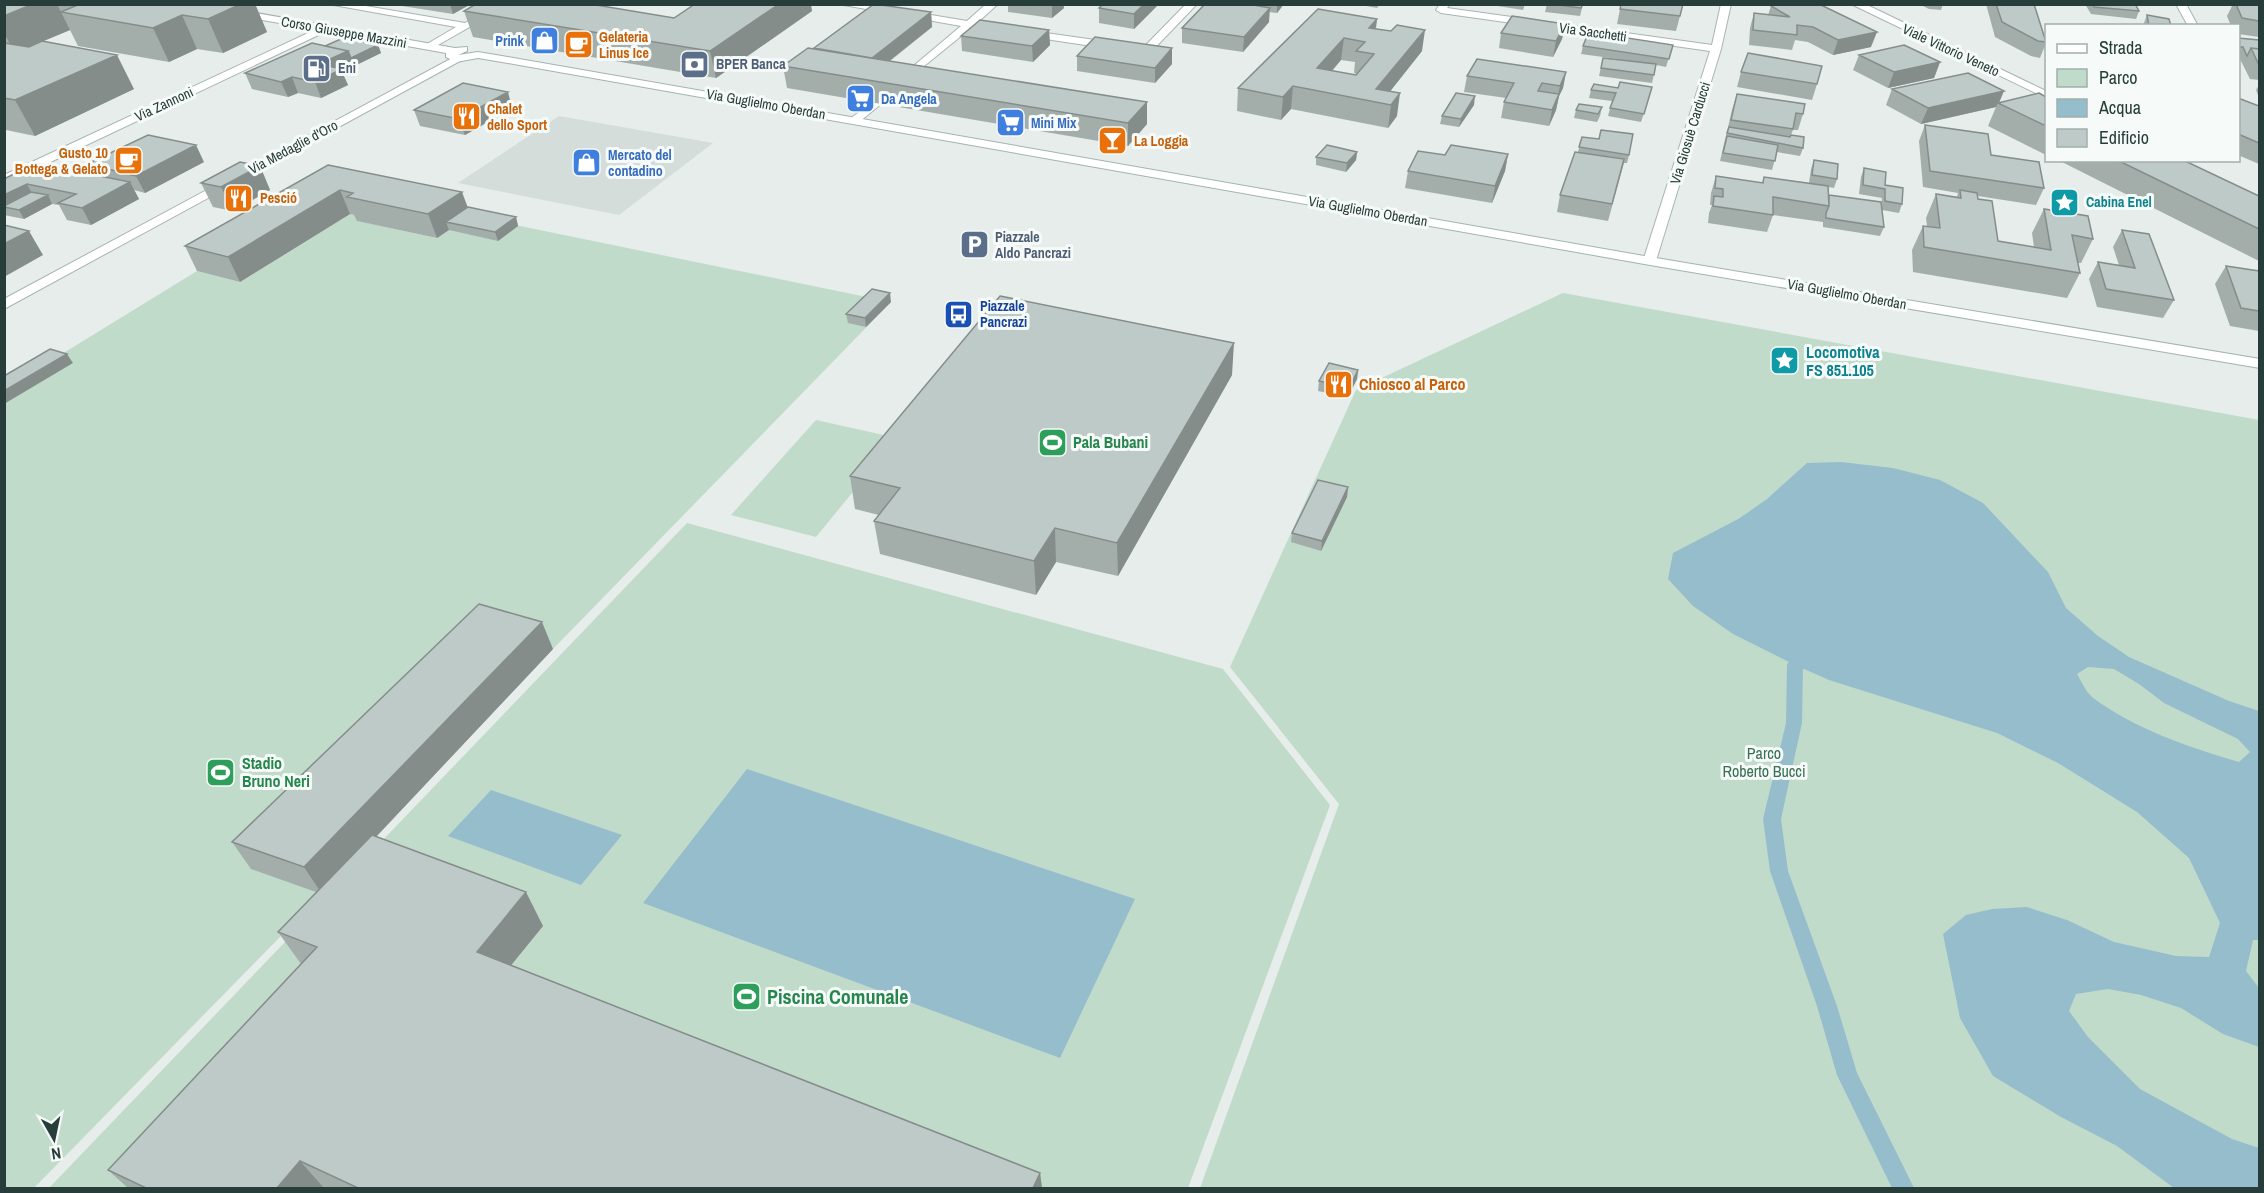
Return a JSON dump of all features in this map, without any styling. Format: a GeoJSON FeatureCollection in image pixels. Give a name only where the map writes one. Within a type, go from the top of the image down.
{"type":"FeatureCollection","features":[{"type":"Feature","properties":{"kind":"street","name":"Corso Giuseppe Mazzini"},"geometry":{"type":"LineString","coordinates":[[333,4],[466,26]]}},
{"type":"Feature","properties":{"kind":"street"},"geometry":{"type":"LineString","coordinates":[[431,46],[505,4]]}},
{"type":"Feature","properties":{"kind":"street"},"geometry":{"type":"LineString","coordinates":[[843,4],[1005,30]]}},
{"type":"Feature","properties":{"kind":"street"},"geometry":{"type":"LineString","coordinates":[[898,84],[993,4]]}},
{"type":"Feature","properties":{"kind":"street"},"geometry":{"type":"LineString","coordinates":[[1016,31],[1146,51],[1192,4]]}},
{"type":"Feature","properties":{"kind":"street","name":"Via Sacchetti"},"geometry":{"type":"LineString","coordinates":[[1445,4],[1441,10],[1716,49]]}},
{"type":"Feature","properties":{"kind":"street","name":"Via Giosuè Carducci"},"geometry":{"type":"LineString","coordinates":[[1650,261],[1716,49],[1726,4]]}},
{"type":"Feature","properties":{"kind":"street","name":"Viale Vittorio Veneto"},"geometry":{"type":"LineString","coordinates":[[1856,4],[2045,95]]}},
{"type":"Feature","properties":{"kind":"street"},"geometry":{"type":"LineString","coordinates":[[2181,4],[2192,24]]}},
{"type":"Feature","properties":{"kind":"street","name":"Corso Giuseppe Mazzini"},"geometry":{"type":"LineString","coordinates":[[227,11],[431,46]]}},
{"type":"Feature","properties":{"kind":"street","name":"Via Zannoni"},"geometry":{"type":"LineString","coordinates":[[4,180],[323,29]]}},
{"type":"Feature","properties":{"kind":"street","name":"Via Guglielmo Oberdan"},"geometry":{"type":"LineString","coordinates":[[431,46],[455,55],[478,55],[1650,261],[2259,364]]}},
{"type":"Feature","properties":{"kind":"street","name":"Via Medaglie d'Oro"},"geometry":{"type":"LineString","coordinates":[[4,305],[455,55]]}},
{"type":"Feature","properties":{"kind":"street"},"geometry":{"type":"LineString","coordinates":[[855,120],[876,103]]}},
{"type":"Feature","properties":{"kind":"shaded area","name":"Mercato del contadino"},"geometry":{"type":"Polygon","coordinates":[[[559,116],[713,143],[619,215],[458,183],[559,116]]]}},
{"type":"Feature","properties":{"kind":"green space","name":"Stadio Bruno Neri"},"geometry":{"type":"Polygon","coordinates":[[[350,214],[363,217],[358,221],[437,238],[471,216],[891,302],[553,649],[322,894],[34,1188],[5,1188],[5,389],[197,271],[240,282],[350,214]]]}},
{"type":"Feature","properties":{"kind":"green space","name":"Parco Roberto Bucci"},"geometry":{"type":"Polygon","coordinates":[[[1563,293],[2259,420],[2259,1188],[1200,1188],[1339,804],[1230,667],[1356,390],[1563,293]]]}},
{"type":"Feature","properties":{"kind":"green space"},"geometry":{"type":"Polygon","coordinates":[[[816,420],[897,438],[816,537],[731,515],[816,420]]]}},
{"type":"Feature","properties":{"kind":"green space","name":"Piscina Comunale"},"geometry":{"type":"Polygon","coordinates":[[[687,523],[1223,669],[1330,805],[1188,1188],[49,1188],[687,523]]]}},
{"type":"Feature","properties":{"kind":"water"},"geometry":{"type":"Polygon","coordinates":[[[1841,462],[1893,468],[1940,480],[1983,503],[2048,572],[2066,608],[2098,636],[2129,657],[2229,701],[2259,711],[2259,940],[2253,940],[2246,971],[2259,988],[2259,1047],[2223,1034],[2181,1008],[2141,995],[2108,989],[2076,994],[2069,1011],[2088,1037],[2140,1089],[2232,1139],[2259,1148],[2259,1188],[2174,1188],[2117,1146],[2061,1117],[1993,1076],[1960,1018],[1943,934],[1966,915],[1992,909],[2027,907],[2067,920],[2114,942],[2176,956],[2209,957],[2220,923],[2189,858],[2137,812],[2058,763],[1997,733],[1829,680],[1795,665],[1733,634],[1693,606],[1668,579],[1673,553],[1740,518],[1767,499],[1807,463],[1841,462]],[[2088,667],[2077,674],[2092,697],[2143,727],[2239,762],[2250,752],[2238,739],[2164,703],[2114,669],[2088,667]]]}},
{"type":"Feature","properties":{"kind":"water"},"geometry":{"type":"Polygon","coordinates":[[[747,769],[1135,899],[1060,1058],[643,903],[747,769]]]}},
{"type":"Feature","properties":{"kind":"water"},"geometry":{"type":"Polygon","coordinates":[[[491,790],[622,835],[581,885],[448,836],[491,790]]]}},
{"type":"Feature","properties":{"kind":"building"},"geometry":{"type":"Polygon","coordinates":[[[4,4],[33,4],[4,16],[4,4]]]}},
{"type":"Feature","properties":{"kind":"building"},"geometry":{"type":"Polygon","coordinates":[[[80,4],[241,4],[208,19],[182,15],[153,28],[61,12],[80,4]]]}},
{"type":"Feature","properties":{"kind":"building"},"geometry":{"type":"Polygon","coordinates":[[[476,4],[590,4],[674,18],[695,4],[779,4],[710,51],[464,11],[476,4]]]}},
{"type":"Feature","properties":{"kind":"building"},"geometry":{"type":"Polygon","coordinates":[[[874,4],[931,12],[872,58],[814,48],[874,4]]]}},
{"type":"Feature","properties":{"kind":"building"},"geometry":{"type":"Polygon","coordinates":[[[1103,4],[1144,4],[1134,14],[1099,8],[1103,4]]]}},
{"type":"Feature","properties":{"kind":"building"},"geometry":{"type":"Polygon","coordinates":[[[1205,4],[1248,4],[1270,8],[1244,37],[1182,28],[1205,4]]]}},
{"type":"Feature","properties":{"kind":"building"},"geometry":{"type":"Polygon","coordinates":[[[1551,4],[1583,4],[1581,8],[1551,4]]]}},
{"type":"Feature","properties":{"kind":"building"},"geometry":{"type":"Polygon","coordinates":[[[1621,4],[1683,4],[1680,16],[1620,9],[1621,4]]]}},
{"type":"Feature","properties":{"kind":"building"},"geometry":{"type":"Polygon","coordinates":[[[1819,4],[1877,32],[1838,40],[1813,27],[1797,25],[1797,35],[1753,30],[1754,13],[1790,17],[1771,6],[1819,4]]]}},
{"type":"Feature","properties":{"kind":"building"},"geometry":{"type":"Polygon","coordinates":[[[1996,4],[2034,4],[2045,42],[2038,41],[2002,22],[1996,4]]]}},
{"type":"Feature","properties":{"kind":"building"},"geometry":{"type":"Polygon","coordinates":[[[2093,4],[2135,4],[2139,11],[2094,7],[2093,4]]]}},
{"type":"Feature","properties":{"kind":"building"},"geometry":{"type":"Polygon","coordinates":[[[2236,4],[2259,5],[2259,21],[2242,18],[2236,4]]]}},
{"type":"Feature","properties":{"kind":"building"},"geometry":{"type":"Polygon","coordinates":[[[1318,9],[1377,19],[1369,28],[1391,31],[1397,25],[1425,30],[1376,89],[1400,93],[1391,105],[1293,86],[1283,97],[1238,88],[1318,9]],[[1344,38],[1317,68],[1356,75],[1374,54],[1356,51],[1365,42],[1344,38]]]}},
{"type":"Feature","properties":{"kind":"building"},"geometry":{"type":"Polygon","coordinates":[[[2147,15],[2169,19],[2170,24],[2149,24],[2147,15]]]}},
{"type":"Feature","properties":{"kind":"building"},"geometry":{"type":"Polygon","coordinates":[[[1512,16],[1565,24],[1556,41],[1501,33],[1512,16]]]}},
{"type":"Feature","properties":{"kind":"building"},"geometry":{"type":"Polygon","coordinates":[[[980,20],[1049,30],[1032,46],[961,36],[980,20]]]}},
{"type":"Feature","properties":{"kind":"building"},"geometry":{"type":"Polygon","coordinates":[[[1587,36],[1614,40],[1615,36],[1673,45],[1669,59],[1583,46],[1587,36]]]}},
{"type":"Feature","properties":{"kind":"building"},"geometry":{"type":"Polygon","coordinates":[[[1095,37],[1172,48],[1155,68],[1077,56],[1095,37]]]}},
{"type":"Feature","properties":{"kind":"building"},"geometry":{"type":"Polygon","coordinates":[[[343,38],[378,45],[351,58],[348,51],[325,46],[343,38]]]}},
{"type":"Feature","properties":{"kind":"building"},"geometry":{"type":"Polygon","coordinates":[[[2240,38],[2259,40],[2259,49],[2251,48],[2247,56],[2243,47],[2240,47],[2240,38]]]}},
{"type":"Feature","properties":{"kind":"building"},"geometry":{"type":"Polygon","coordinates":[[[42,41],[117,55],[15,100],[4,98],[4,43],[29,47],[42,41]]]}},
{"type":"Feature","properties":{"kind":"building"},"geometry":{"type":"Polygon","coordinates":[[[312,43],[348,51],[319,64],[342,69],[315,82],[292,77],[281,82],[245,73],[312,43]]]}},
{"type":"Feature","properties":{"kind":"building"},"geometry":{"type":"Polygon","coordinates":[[[1904,45],[1940,62],[1894,72],[1859,55],[1904,45]]]}},
{"type":"Feature","properties":{"kind":"building"},"geometry":{"type":"Polygon","coordinates":[[[808,48],[1147,102],[1128,123],[783,66],[808,48]]]}},
{"type":"Feature","properties":{"kind":"building"},"geometry":{"type":"Polygon","coordinates":[[[2251,48],[2259,49],[2259,63],[2258,63],[2251,48]]]}},
{"type":"Feature","properties":{"kind":"building"},"geometry":{"type":"Polygon","coordinates":[[[1748,53],[1822,66],[1817,84],[1741,72],[1748,53]]]}},
{"type":"Feature","properties":{"kind":"building"},"geometry":{"type":"Polygon","coordinates":[[[1603,58],[1656,64],[1654,75],[1601,68],[1603,58]]]}},
{"type":"Feature","properties":{"kind":"building"},"geometry":{"type":"Polygon","coordinates":[[[1477,59],[1566,72],[1560,86],[1542,83],[1538,91],[1559,94],[1552,110],[1504,102],[1514,83],[1467,76],[1477,59]]]}},
{"type":"Feature","properties":{"kind":"building"},"geometry":{"type":"Polygon","coordinates":[[[1968,73],[2004,91],[1928,108],[1892,89],[1968,73]]]}},
{"type":"Feature","properties":{"kind":"building"},"geometry":{"type":"Polygon","coordinates":[[[1620,82],[1652,87],[1644,114],[1610,108],[1616,93],[1591,90],[1594,84],[1618,88],[1620,82]]]}},
{"type":"Feature","properties":{"kind":"building"},"geometry":{"type":"Polygon","coordinates":[[[463,83],[508,92],[459,119],[414,110],[463,83]]]}},
{"type":"Feature","properties":{"kind":"building"},"geometry":{"type":"Polygon","coordinates":[[[1456,93],[1475,96],[1461,119],[1442,116],[1456,93]]]}},
{"type":"Feature","properties":{"kind":"building"},"geometry":{"type":"Polygon","coordinates":[[[2039,93],[2045,96],[2045,126],[1998,103],[2039,93]]]}},
{"type":"Feature","properties":{"kind":"building"},"geometry":{"type":"Polygon","coordinates":[[[1737,94],[1805,104],[1803,114],[1796,113],[1793,129],[1731,120],[1737,94]]]}},
{"type":"Feature","properties":{"kind":"building"},"geometry":{"type":"Polygon","coordinates":[[[2240,99],[2259,106],[2259,143],[2240,135],[2240,99]]]}},
{"type":"Feature","properties":{"kind":"building"},"geometry":{"type":"Polygon","coordinates":[[[1579,104],[1602,107],[1598,114],[1576,110],[1579,104]]]}},
{"type":"Feature","properties":{"kind":"building"},"geometry":{"type":"Polygon","coordinates":[[[1925,125],[1988,134],[1991,155],[2039,162],[2044,188],[1930,171],[1925,125]]]}},
{"type":"Feature","properties":{"kind":"building"},"geometry":{"type":"Polygon","coordinates":[[[1729,127],[1790,137],[1791,135],[1804,137],[1803,148],[1727,133],[1729,127]]]}},
{"type":"Feature","properties":{"kind":"building"},"geometry":{"type":"Polygon","coordinates":[[[1601,130],[1633,134],[1629,155],[1579,147],[1582,137],[1599,139],[1601,130]]]}},
{"type":"Feature","properties":{"kind":"building"},"geometry":{"type":"Polygon","coordinates":[[[148,135],[196,145],[136,176],[87,164],[148,135]]]}},
{"type":"Feature","properties":{"kind":"building"},"geometry":{"type":"Polygon","coordinates":[[[1727,136],[1778,145],[1775,161],[1723,153],[1727,136]]]}},
{"type":"Feature","properties":{"kind":"building"},"geometry":{"type":"Polygon","coordinates":[[[1327,145],[1357,152],[1347,163],[1316,157],[1327,145]]]}},
{"type":"Feature","properties":{"kind":"building"},"geometry":{"type":"Polygon","coordinates":[[[1451,145],[1508,154],[1495,186],[1408,171],[1418,151],[1445,155],[1451,145]]]}},
{"type":"Feature","properties":{"kind":"building"},"geometry":{"type":"Polygon","coordinates":[[[1575,152],[1624,159],[1612,204],[1560,195],[1575,152]]]}},
{"type":"Feature","properties":{"kind":"building"},"geometry":{"type":"Polygon","coordinates":[[[1814,160],[1838,164],[1837,179],[1812,175],[1814,160]]]}},
{"type":"Feature","properties":{"kind":"building"},"geometry":{"type":"Polygon","coordinates":[[[240,162],[260,166],[221,187],[201,183],[240,162]]]}},
{"type":"Feature","properties":{"kind":"building"},"geometry":{"type":"Polygon","coordinates":[[[2121,162],[2187,162],[2259,196],[2259,229],[2121,162]]]}},
{"type":"Feature","properties":{"kind":"building"},"geometry":{"type":"Polygon","coordinates":[[[35,163],[130,182],[82,208],[58,203],[76,194],[27,184],[4,195],[4,179],[35,163]]]}},
{"type":"Feature","properties":{"kind":"building"},"geometry":{"type":"Polygon","coordinates":[[[328,165],[462,192],[428,214],[347,197],[353,193],[340,190],[228,257],[185,246],[328,165]]]}},
{"type":"Feature","properties":{"kind":"building"},"geometry":{"type":"Polygon","coordinates":[[[1864,168],[1886,172],[1885,185],[1903,188],[1902,204],[1885,201],[1885,189],[1863,185],[1864,168]]]}},
{"type":"Feature","properties":{"kind":"building"},"geometry":{"type":"Polygon","coordinates":[[[1716,176],[1763,183],[1764,177],[1828,186],[1829,206],[1773,197],[1773,215],[1713,206],[1714,196],[1723,197],[1723,189],[1715,188],[1716,176]]]}},
{"type":"Feature","properties":{"kind":"building"},"geometry":{"type":"Polygon","coordinates":[[[1960,190],[1977,193],[1978,199],[1992,201],[1998,241],[2051,250],[2044,209],[2088,216],[2093,239],[2072,235],[2080,273],[1924,247],[1923,226],[1940,228],[1936,194],[1961,198],[1960,190]]]}},
{"type":"Feature","properties":{"kind":"building"},"geometry":{"type":"Polygon","coordinates":[[[31,192],[48,195],[19,210],[4,207],[4,206],[31,192]]]}},
{"type":"Feature","properties":{"kind":"building"},"geometry":{"type":"Polygon","coordinates":[[[1829,195],[1881,202],[1884,227],[1826,218],[1829,195]]]}},
{"type":"Feature","properties":{"kind":"building"},"geometry":{"type":"Polygon","coordinates":[[[468,207],[516,217],[495,232],[446,222],[468,207]]]}},
{"type":"Feature","properties":{"kind":"building"},"geometry":{"type":"Polygon","coordinates":[[[4,225],[29,231],[4,244],[4,225]]]}},
{"type":"Feature","properties":{"kind":"building"},"geometry":{"type":"Polygon","coordinates":[[[2122,230],[2149,234],[2174,300],[2106,289],[2098,262],[2135,268],[2122,230]]]}},
{"type":"Feature","properties":{"kind":"building"},"geometry":{"type":"Polygon","coordinates":[[[2226,266],[2259,271],[2259,311],[2241,308],[2226,266]]]}},
{"type":"Feature","properties":{"kind":"building"},"geometry":{"type":"Polygon","coordinates":[[[872,289],[890,293],[865,318],[846,314],[872,289]]]}},
{"type":"Feature","properties":{"kind":"building","name":"Pala Bubani"},"geometry":{"type":"Polygon","coordinates":[[[1000,296],[1234,343],[1117,543],[1055,528],[1034,561],[874,521],[900,488],[850,476],[1000,296]]]}},
{"type":"Feature","properties":{"kind":"building"},"geometry":{"type":"Polygon","coordinates":[[[50,349],[67,354],[4,391],[4,376],[50,349]]]}},
{"type":"Feature","properties":{"kind":"building"},"geometry":{"type":"Polygon","coordinates":[[[1329,363],[1358,370],[1349,388],[1319,381],[1329,363]]]}},
{"type":"Feature","properties":{"kind":"building"},"geometry":{"type":"Polygon","coordinates":[[[1318,480],[1348,487],[1322,541],[1292,533],[1318,480]]]}},
{"type":"Feature","properties":{"kind":"building"},"geometry":{"type":"Polygon","coordinates":[[[479,604],[542,622],[304,867],[232,842],[479,604]]]}},
{"type":"Feature","properties":{"kind":"building"},"geometry":{"type":"Polygon","coordinates":[[[372,835],[526,892],[477,952],[1040,1173],[1033,1188],[358,1188],[300,1161],[277,1188],[146,1188],[108,1170],[317,947],[278,932],[372,835]]]}},
{"type":"Feature","properties":{"kind":"waterway"},"geometry":{"type":"LineString","coordinates":[[1795,665],[1794,723],[1772,819],[1779,871],[1827,1006],[1847,1075],[1903,1188]]}},
{"type":"Feature","properties":{"kind":"place","name":"Prink"},"geometry":{"type":"Point","coordinates":[545,41]}},
{"type":"Feature","properties":{"kind":"place","name":"Gelateria Linus Ice"},"geometry":{"type":"Point","coordinates":[578,45]}},
{"type":"Feature","properties":{"kind":"place","name":"BPER Banca"},"geometry":{"type":"Point","coordinates":[695,64]}},
{"type":"Feature","properties":{"kind":"place","name":"Eni"},"geometry":{"type":"Point","coordinates":[317,68]}},
{"type":"Feature","properties":{"kind":"place","name":"Da Angela"},"geometry":{"type":"Point","coordinates":[860,99]}},
{"type":"Feature","properties":{"kind":"place","name":"Chalet dello Sport"},"geometry":{"type":"Point","coordinates":[466,117]}},
{"type":"Feature","properties":{"kind":"place","name":"Mini Mix"},"geometry":{"type":"Point","coordinates":[1010,123]}},
{"type":"Feature","properties":{"kind":"place","name":"La Loggia"},"geometry":{"type":"Point","coordinates":[1113,141]}},
{"type":"Feature","properties":{"kind":"place","name":"Gusto 10 Bottega & Gelato"},"geometry":{"type":"Point","coordinates":[129,161]}},
{"type":"Feature","properties":{"kind":"place","name":"Mercato del contadino"},"geometry":{"type":"Point","coordinates":[587,163]}},
{"type":"Feature","properties":{"kind":"place","name":"Pesció"},"geometry":{"type":"Point","coordinates":[239,198]}},
{"type":"Feature","properties":{"kind":"place","name":"Cabina Enel"},"geometry":{"type":"Point","coordinates":[2065,202]}},
{"type":"Feature","properties":{"kind":"place","name":"Piazzale Aldo Pancrazi"},"geometry":{"type":"Point","coordinates":[974,245]}},
{"type":"Feature","properties":{"kind":"place","name":"Piazzale Pancrazi"},"geometry":{"type":"Point","coordinates":[959,314]}},
{"type":"Feature","properties":{"kind":"place","name":"Locomotiva FS 851.105"},"geometry":{"type":"Point","coordinates":[1785,361]}},
{"type":"Feature","properties":{"kind":"place","name":"Chiosco al Parco"},"geometry":{"type":"Point","coordinates":[1338,384]}},
{"type":"Feature","properties":{"kind":"place","name":"Pala Bubani"},"geometry":{"type":"Point","coordinates":[1052,442]}},
{"type":"Feature","properties":{"kind":"place","name":"Stadio Bruno Neri"},"geometry":{"type":"Point","coordinates":[221,772]}},
{"type":"Feature","properties":{"kind":"place","name":"Piscina Comunale"},"geometry":{"type":"Point","coordinates":[746,997]}}]}
